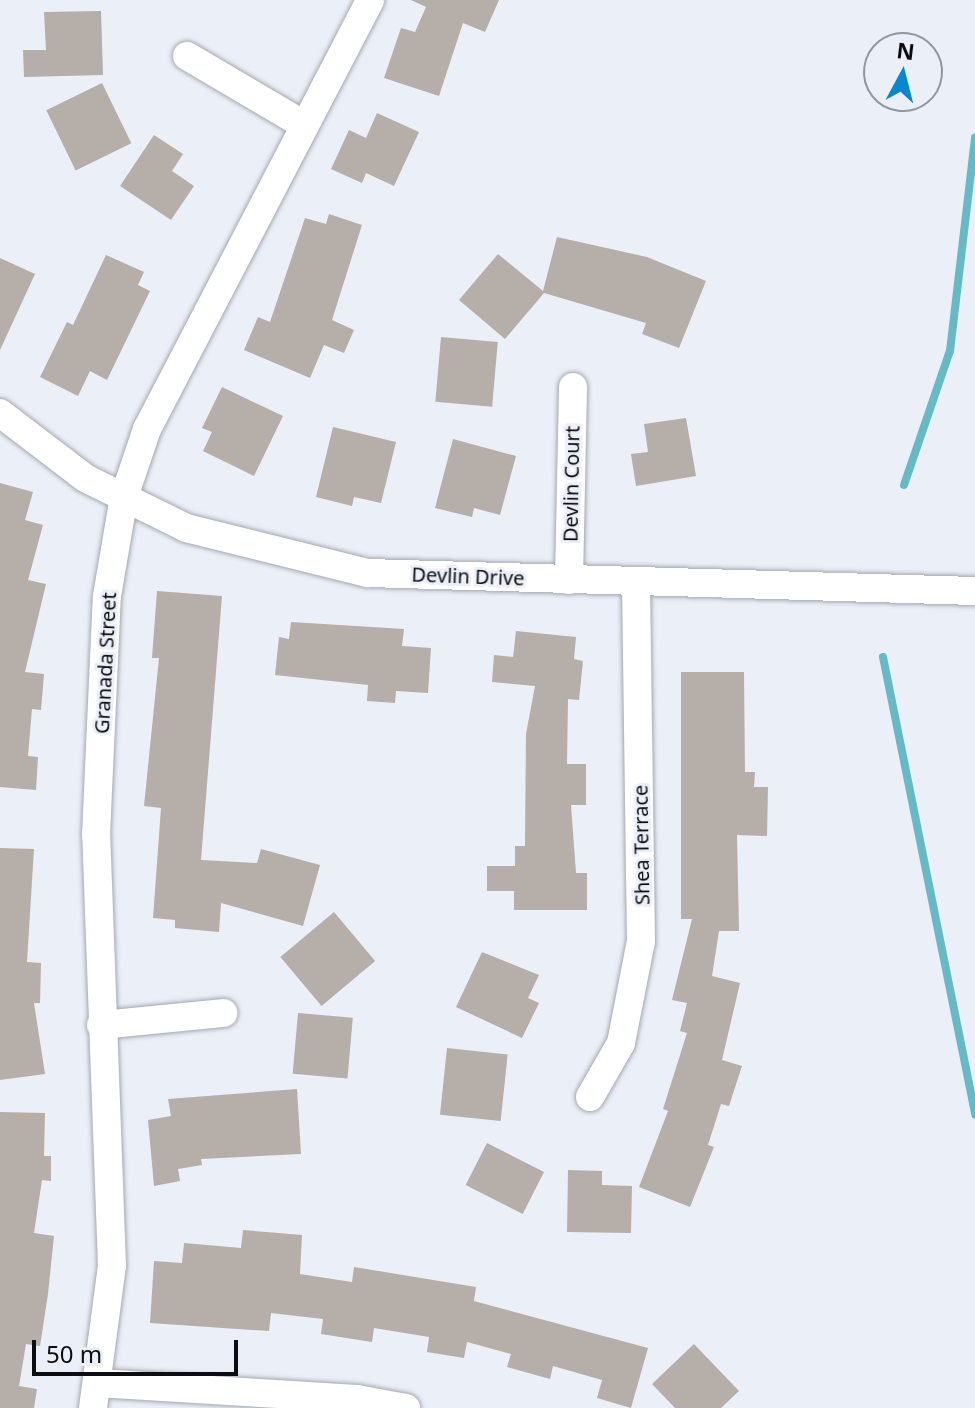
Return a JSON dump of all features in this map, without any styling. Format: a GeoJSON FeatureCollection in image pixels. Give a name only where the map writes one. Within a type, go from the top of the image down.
{"type":"FeatureCollection","features":[{"type":"Feature","properties":{"kind":"street","name":"Granada Street"},"geometry":{"type":"LineString","coordinates":[[370,0],[147,429],[124,497],[107,596],[97,803],[101,1025],[112,1266],[95,1395],[357,1399],[406,1408]]}},
{"type":"Feature","properties":{"kind":"street"},"geometry":{"type":"LineString","coordinates":[[187,56],[304,125]]}},
{"type":"Feature","properties":{"kind":"street","name":"Devlin Court"},"geometry":{"type":"LineString","coordinates":[[569,580],[573,387]]}},
{"type":"Feature","properties":{"kind":"street","name":"Devlin Drive"},"geometry":{"type":"LineString","coordinates":[[0,413],[85,478],[186,528],[352,570],[569,580],[975,591]]}},
{"type":"Feature","properties":{"kind":"street","name":"Shea Terrace"},"geometry":{"type":"LineString","coordinates":[[590,1097],[621,1043],[641,941],[636,582]]}},
{"type":"Feature","properties":{"kind":"street"},"geometry":{"type":"LineString","coordinates":[[101,1025],[223,1013]]}},
{"type":"Feature","properties":{"kind":"building"},"geometry":{"type":"Polygon","coordinates":[[[411,0],[499,0],[485,32],[463,23],[439,96],[384,78],[401,28],[415,32],[426,7],[411,0]]]}},
{"type":"Feature","properties":{"kind":"building"},"geometry":{"type":"Polygon","coordinates":[[[101,11],[103,75],[24,77],[23,50],[46,50],[44,12],[101,11]]]}},
{"type":"Feature","properties":{"kind":"building"},"geometry":{"type":"Polygon","coordinates":[[[102,83],[131,143],[76,170],[46,110],[102,83]]]}},
{"type":"Feature","properties":{"kind":"building"},"geometry":{"type":"Polygon","coordinates":[[[377,113],[419,132],[394,186],[366,173],[362,183],[331,169],[349,130],[366,138],[377,113]]]}},
{"type":"Feature","properties":{"kind":"building"},"geometry":{"type":"Polygon","coordinates":[[[154,135],[183,154],[172,171],[194,186],[171,220],[120,186],[154,135]]]}},
{"type":"Feature","properties":{"kind":"building"},"geometry":{"type":"Polygon","coordinates":[[[329,214],[362,225],[332,320],[354,330],[344,353],[324,345],[310,378],[244,350],[258,317],[270,322],[305,218],[326,224],[329,214]]]}},
{"type":"Feature","properties":{"kind":"building"},"geometry":{"type":"Polygon","coordinates":[[[557,237],[647,257],[706,281],[679,348],[642,334],[646,323],[544,293],[505,339],[459,300],[498,254],[543,291],[557,237]]]}},
{"type":"Feature","properties":{"kind":"building"},"geometry":{"type":"Polygon","coordinates":[[[106,255],[144,272],[138,285],[150,291],[107,380],[90,371],[78,396],[40,377],[67,322],[73,325],[106,255]]]}},
{"type":"Feature","properties":{"kind":"building"},"geometry":{"type":"Polygon","coordinates":[[[0,258],[35,274],[0,350],[0,258]]]}},
{"type":"Feature","properties":{"kind":"building"},"geometry":{"type":"Polygon","coordinates":[[[441,337],[498,342],[492,407],[435,402],[441,337]]]}},
{"type":"Feature","properties":{"kind":"building"},"geometry":{"type":"Polygon","coordinates":[[[222,387],[283,416],[254,476],[203,451],[212,432],[202,428],[222,387]]]}},
{"type":"Feature","properties":{"kind":"building"},"geometry":{"type":"Polygon","coordinates":[[[686,418],[696,476],[636,486],[631,454],[648,452],[644,424],[686,418]]]}},
{"type":"Feature","properties":{"kind":"building"},"geometry":{"type":"Polygon","coordinates":[[[333,427],[396,442],[381,503],[354,497],[352,506],[316,497],[333,427]]]}},
{"type":"Feature","properties":{"kind":"building"},"geometry":{"type":"Polygon","coordinates":[[[453,439],[516,456],[500,515],[474,508],[472,517],[435,508],[453,439]]]}},
{"type":"Feature","properties":{"kind":"building"},"geometry":{"type":"Polygon","coordinates":[[[0,483],[33,492],[25,520],[43,525],[28,580],[46,584],[25,672],[44,674],[41,710],[32,709],[28,756],[38,757],[36,790],[0,787],[0,483]]]}},
{"type":"Feature","properties":{"kind":"building"},"geometry":{"type":"Polygon","coordinates":[[[157,591],[222,596],[201,860],[257,863],[261,849],[320,865],[303,926],[221,903],[219,932],[175,928],[175,920],[153,918],[161,808],[144,806],[159,658],[152,658],[157,591]]]}},
{"type":"Feature","properties":{"kind":"building"},"geometry":{"type":"Polygon","coordinates":[[[291,622],[404,629],[402,646],[431,648],[428,693],[396,691],[395,703],[367,701],[368,685],[275,675],[279,637],[289,639],[291,622]]]}},
{"type":"Feature","properties":{"kind":"building"},"geometry":{"type":"Polygon","coordinates":[[[516,631],[576,637],[574,659],[583,661],[579,700],[568,699],[567,764],[586,764],[586,805],[571,805],[576,873],[587,873],[587,910],[514,910],[514,891],[487,891],[487,866],[515,866],[515,846],[525,846],[526,734],[535,686],[492,682],[494,655],[513,657],[516,631]]]}},
{"type":"Feature","properties":{"kind":"building"},"geometry":{"type":"Polygon","coordinates":[[[681,672],[744,672],[745,772],[755,772],[754,787],[768,787],[767,836],[737,835],[739,931],[719,931],[712,976],[740,983],[722,1060],[742,1066],[729,1106],[721,1104],[708,1145],[714,1147],[690,1207],[639,1187],[668,1111],[663,1109],[687,1033],[680,1031],[687,1003],[672,1000],[692,919],[681,919],[681,672]]]}},
{"type":"Feature","properties":{"kind":"building"},"geometry":{"type":"Polygon","coordinates":[[[0,848],[34,849],[27,962],[41,963],[40,1003],[34,1003],[45,1074],[0,1080],[0,848]]]}},
{"type":"Feature","properties":{"kind":"building"},"geometry":{"type":"Polygon","coordinates":[[[334,912],[375,961],[322,1006],[280,957],[334,912]]]}},
{"type":"Feature","properties":{"kind":"building"},"geometry":{"type":"Polygon","coordinates":[[[482,952],[539,975],[528,998],[539,1003],[522,1038],[456,1007],[482,952]]]}},
{"type":"Feature","properties":{"kind":"building"},"geometry":{"type":"Polygon","coordinates":[[[298,1013],[353,1018],[347,1079],[293,1074],[298,1013]]]}},
{"type":"Feature","properties":{"kind":"building"},"geometry":{"type":"Polygon","coordinates":[[[447,1048],[508,1054],[501,1121],[440,1115],[447,1048]]]}},
{"type":"Feature","properties":{"kind":"building"},"geometry":{"type":"Polygon","coordinates":[[[297,1089],[301,1154],[201,1159],[202,1165],[178,1169],[180,1181],[154,1186],[148,1120],[171,1116],[168,1099],[297,1089]]]}},
{"type":"Feature","properties":{"kind":"building"},"geometry":{"type":"Polygon","coordinates":[[[0,1112],[45,1113],[44,1156],[51,1156],[51,1181],[42,1180],[34,1233],[54,1236],[48,1294],[40,1346],[26,1344],[19,1386],[37,1389],[34,1408],[0,1408],[0,1112]]]}},
{"type":"Feature","properties":{"kind":"building"},"geometry":{"type":"Polygon","coordinates":[[[487,1143],[544,1172],[523,1214],[466,1185],[487,1143]]]}},
{"type":"Feature","properties":{"kind":"building"},"geometry":{"type":"Polygon","coordinates":[[[568,1170],[602,1171],[602,1185],[632,1186],[631,1233],[567,1232],[568,1170]]]}},
{"type":"Feature","properties":{"kind":"building"},"geometry":{"type":"Polygon","coordinates":[[[243,1230],[302,1235],[300,1274],[352,1282],[354,1267],[476,1287],[474,1301],[648,1348],[631,1408],[597,1398],[602,1380],[553,1366],[550,1379],[507,1367],[511,1354],[467,1342],[464,1358],[427,1352],[429,1337],[374,1328],[372,1342],[321,1334],[323,1319],[271,1313],[269,1331],[150,1323],[154,1261],[182,1263],[184,1243],[241,1248],[243,1230]]]}},
{"type":"Feature","properties":{"kind":"building"},"geometry":{"type":"Polygon","coordinates":[[[694,1344],[739,1391],[721,1408],[675,1408],[652,1384],[694,1344]]]}},
{"type":"Feature","properties":{"kind":"waterway"},"geometry":{"type":"LineString","coordinates":[[904,485],[950,351],[975,137]]}},
{"type":"Feature","properties":{"kind":"waterway"},"geometry":{"type":"LineString","coordinates":[[883,657],[975,1115]]}}]}
